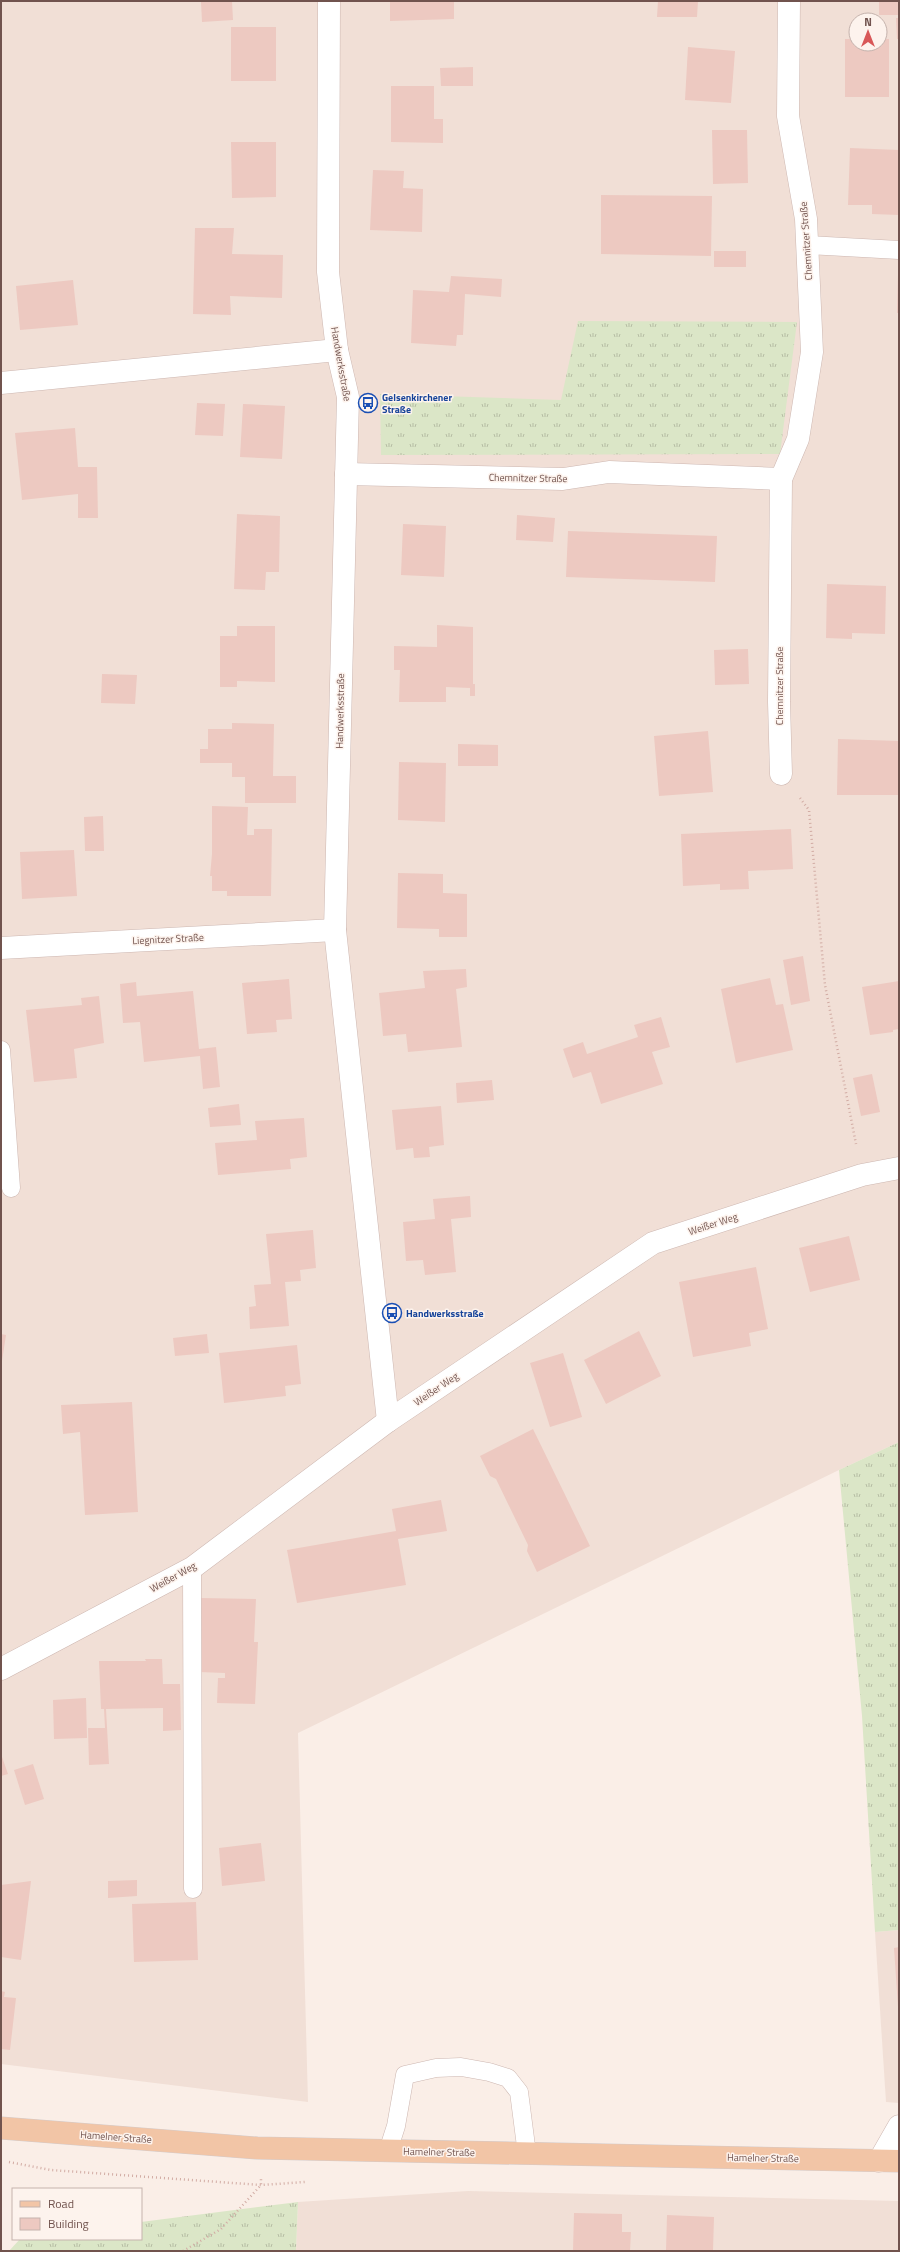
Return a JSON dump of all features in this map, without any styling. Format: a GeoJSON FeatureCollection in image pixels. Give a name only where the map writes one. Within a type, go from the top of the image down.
{"type":"FeatureCollection","features":[{"type":"Feature","properties":{"kind":"main road","name":"Hamelner Straße"},"geometry":{"type":"LineString","coordinates":[[1,2128],[257,2148],[889,2161]]}},
{"type":"Feature","properties":{"kind":"street","name":"Handwerksstraße"},"geometry":{"type":"LineString","coordinates":[[330,1],[328,272],[337,350],[348,397],[335,930],[388,1420]]}},
{"type":"Feature","properties":{"kind":"street","name":"Chemnitzer Straße"},"geometry":{"type":"LineString","coordinates":[[781,774],[779,702],[781,479],[798,439],[812,352],[806,219],[788,116],[789,1]]}},
{"type":"Feature","properties":{"kind":"street"},"geometry":{"type":"LineString","coordinates":[[1,383],[337,350]]}},
{"type":"Feature","properties":{"kind":"street","name":"Chemnitzer Straße"},"geometry":{"type":"LineString","coordinates":[[346,474],[563,479],[609,472],[781,479]]}},
{"type":"Feature","properties":{"kind":"street","name":"Liegnitzer Straße"},"geometry":{"type":"LineString","coordinates":[[1,948],[335,930]]}},
{"type":"Feature","properties":{"kind":"street","name":"Weißer Weg"},"geometry":{"type":"LineString","coordinates":[[1,1669],[192,1568],[388,1420],[653,1243],[862,1175],[899,1168]]}},
{"type":"Feature","properties":{"kind":"street","name":"Hamelner Straße"},"geometry":{"type":"LineString","coordinates":[[889,2161],[899,2126]]}},
{"type":"Feature","properties":{"kind":"lane"},"geometry":{"type":"LineString","coordinates":[[808,245],[899,250]]}},
{"type":"Feature","properties":{"kind":"lane"},"geometry":{"type":"LineString","coordinates":[[1,1050],[11,1188]]}},
{"type":"Feature","properties":{"kind":"lane"},"geometry":{"type":"LineString","coordinates":[[192,1568],[193,1889]]}},
{"type":"Feature","properties":{"kind":"lane"},"geometry":{"type":"LineString","coordinates":[[388,2151],[396,2126],[405,2075],[436,2068],[461,2067],[489,2072],[508,2078],[519,2092],[527,2154]]}},
{"type":"Feature","properties":{"kind":"path"},"geometry":{"type":"LineString","coordinates":[[781,774],[809,810],[826,985],[862,1175]]}},
{"type":"Feature","properties":{"kind":"path"},"geometry":{"type":"LineString","coordinates":[[183,2251],[221,2229],[262,2185]]}},
{"type":"Feature","properties":{"kind":"shaded area"},"geometry":{"type":"Polygon","coordinates":[[[1,1],[899,1],[899,1442],[298,1733],[308,2102],[1,2064],[1,1]]]}},
{"type":"Feature","properties":{"kind":"shaded area"},"geometry":{"type":"Polygon","coordinates":[[[899,1930],[899,2103],[886,2102],[875,1932],[899,1930]]]}},
{"type":"Feature","properties":{"kind":"shaded area"},"geometry":{"type":"Polygon","coordinates":[[[468,2191],[899,2201],[899,2251],[296,2251],[298,2202],[468,2191]]]}},
{"type":"Feature","properties":{"kind":"green space"},"geometry":{"type":"Polygon","coordinates":[[[578,321],[797,322],[780,454],[381,455],[380,394],[561,400],[578,321]]]}},
{"type":"Feature","properties":{"kind":"green space"},"geometry":{"type":"Polygon","coordinates":[[[899,1442],[899,1930],[875,1932],[862,1716],[839,1470],[899,1442]]]}},
{"type":"Feature","properties":{"kind":"green space"},"geometry":{"type":"Polygon","coordinates":[[[298,2202],[296,2251],[9,2251],[19,2240],[142,2240],[142,2222],[298,2202]]]}},
{"type":"Feature","properties":{"kind":"building"},"geometry":{"type":"Polygon","coordinates":[[[232,1],[233,20],[202,22],[201,2],[232,1]]]}},
{"type":"Feature","properties":{"kind":"building"},"geometry":{"type":"Polygon","coordinates":[[[390,1],[454,1],[454,19],[390,21],[390,1]]]}},
{"type":"Feature","properties":{"kind":"building"},"geometry":{"type":"Polygon","coordinates":[[[658,1],[698,1],[697,17],[657,17],[658,1]]]}},
{"type":"Feature","properties":{"kind":"building"},"geometry":{"type":"Polygon","coordinates":[[[879,1],[899,1],[899,15],[888,15],[888,12],[879,12],[879,1]]]}},
{"type":"Feature","properties":{"kind":"building"},"geometry":{"type":"Polygon","coordinates":[[[896,18],[899,18],[899,39],[897,39],[896,18]]]}},
{"type":"Feature","properties":{"kind":"building"},"geometry":{"type":"Polygon","coordinates":[[[231,27],[276,27],[276,81],[231,81],[231,27]]]}},
{"type":"Feature","properties":{"kind":"building"},"geometry":{"type":"Polygon","coordinates":[[[845,39],[848,39],[848,52],[888,52],[889,39],[889,97],[845,97],[845,39]]]}},
{"type":"Feature","properties":{"kind":"building"},"geometry":{"type":"Polygon","coordinates":[[[688,47],[735,51],[731,103],[685,100],[688,47]]]}},
{"type":"Feature","properties":{"kind":"building"},"geometry":{"type":"Polygon","coordinates":[[[473,67],[473,86],[441,86],[440,68],[473,67]]]}},
{"type":"Feature","properties":{"kind":"building"},"geometry":{"type":"Polygon","coordinates":[[[391,86],[434,86],[434,119],[443,119],[443,143],[391,142],[391,86]]]}},
{"type":"Feature","properties":{"kind":"building"},"geometry":{"type":"Polygon","coordinates":[[[712,130],[747,130],[748,183],[713,184],[712,130]]]}},
{"type":"Feature","properties":{"kind":"building"},"geometry":{"type":"Polygon","coordinates":[[[231,142],[276,142],[276,197],[232,198],[231,142]]]}},
{"type":"Feature","properties":{"kind":"building"},"geometry":{"type":"Polygon","coordinates":[[[850,148],[899,150],[899,215],[872,214],[872,205],[848,205],[850,148]]]}},
{"type":"Feature","properties":{"kind":"building"},"geometry":{"type":"Polygon","coordinates":[[[373,170],[404,171],[403,188],[423,189],[422,232],[370,230],[373,170]]]}},
{"type":"Feature","properties":{"kind":"building"},"geometry":{"type":"Polygon","coordinates":[[[601,195],[712,196],[711,256],[601,254],[601,195]]]}},
{"type":"Feature","properties":{"kind":"building"},"geometry":{"type":"Polygon","coordinates":[[[195,228],[234,228],[232,254],[283,255],[282,298],[230,296],[231,315],[193,314],[195,228]]]}},
{"type":"Feature","properties":{"kind":"building"},"geometry":{"type":"Polygon","coordinates":[[[714,251],[746,251],[746,267],[714,267],[714,251]]]}},
{"type":"Feature","properties":{"kind":"building"},"geometry":{"type":"Polygon","coordinates":[[[898,274],[899,313],[897,313],[898,274]]]}},
{"type":"Feature","properties":{"kind":"building"},"geometry":{"type":"Polygon","coordinates":[[[451,276],[502,279],[501,297],[465,294],[463,335],[457,335],[456,346],[411,343],[413,290],[449,292],[451,276]]]}},
{"type":"Feature","properties":{"kind":"building"},"geometry":{"type":"Polygon","coordinates":[[[73,280],[78,325],[20,330],[16,286],[73,280]]]}},
{"type":"Feature","properties":{"kind":"building"},"geometry":{"type":"Polygon","coordinates":[[[197,403],[225,404],[223,436],[195,435],[197,403]]]}},
{"type":"Feature","properties":{"kind":"building"},"geometry":{"type":"Polygon","coordinates":[[[243,404],[285,406],[282,459],[240,457],[243,404]]]}},
{"type":"Feature","properties":{"kind":"building"},"geometry":{"type":"Polygon","coordinates":[[[75,428],[78,467],[97,467],[98,518],[78,518],[78,494],[22,500],[15,433],[75,428]]]}},
{"type":"Feature","properties":{"kind":"building"},"geometry":{"type":"Polygon","coordinates":[[[237,514],[280,516],[279,572],[266,572],[265,590],[234,589],[237,514]]]}},
{"type":"Feature","properties":{"kind":"building"},"geometry":{"type":"Polygon","coordinates":[[[517,515],[555,518],[553,542],[516,540],[517,515]]]}},
{"type":"Feature","properties":{"kind":"building"},"geometry":{"type":"Polygon","coordinates":[[[403,524],[446,526],[444,577],[401,575],[403,524]]]}},
{"type":"Feature","properties":{"kind":"building"},"geometry":{"type":"Polygon","coordinates":[[[568,531],[717,536],[715,582],[566,577],[568,531]]]}},
{"type":"Feature","properties":{"kind":"building"},"geometry":{"type":"Polygon","coordinates":[[[827,584],[886,586],[885,634],[852,633],[852,639],[826,638],[827,584]]]}},
{"type":"Feature","properties":{"kind":"building"},"geometry":{"type":"Polygon","coordinates":[[[437,625],[473,627],[473,684],[475,684],[475,696],[470,696],[470,688],[446,687],[446,702],[399,702],[400,670],[394,670],[394,646],[437,647],[437,625]]]}},
{"type":"Feature","properties":{"kind":"building"},"geometry":{"type":"Polygon","coordinates":[[[237,626],[275,626],[275,682],[237,681],[237,687],[220,687],[220,636],[237,636],[237,626]]]}},
{"type":"Feature","properties":{"kind":"building"},"geometry":{"type":"Polygon","coordinates":[[[748,649],[749,684],[715,685],[714,650],[748,649]]]}},
{"type":"Feature","properties":{"kind":"building"},"geometry":{"type":"Polygon","coordinates":[[[102,674],[137,675],[135,704],[101,703],[102,674]]]}},
{"type":"Feature","properties":{"kind":"building"},"geometry":{"type":"Polygon","coordinates":[[[232,723],[274,724],[273,776],[296,776],[296,803],[245,803],[245,777],[232,777],[232,763],[200,763],[200,749],[208,749],[208,729],[232,729],[232,723]]]}},
{"type":"Feature","properties":{"kind":"building"},"geometry":{"type":"Polygon","coordinates":[[[708,731],[713,792],[659,796],[654,736],[708,731]]]}},
{"type":"Feature","properties":{"kind":"building"},"geometry":{"type":"Polygon","coordinates":[[[838,739],[899,741],[899,795],[837,795],[838,739]]]}},
{"type":"Feature","properties":{"kind":"building"},"geometry":{"type":"Polygon","coordinates":[[[458,744],[498,745],[498,766],[458,766],[458,744]]]}},
{"type":"Feature","properties":{"kind":"building"},"geometry":{"type":"Polygon","coordinates":[[[399,762],[446,763],[445,822],[398,820],[399,762]]]}},
{"type":"Feature","properties":{"kind":"building"},"geometry":{"type":"Polygon","coordinates":[[[212,806],[248,807],[247,835],[254,835],[254,829],[272,829],[271,896],[227,896],[227,891],[212,891],[212,876],[210,876],[212,854],[212,806]]]}},
{"type":"Feature","properties":{"kind":"building"},"geometry":{"type":"Polygon","coordinates":[[[103,816],[104,851],[85,851],[84,817],[103,816]]]}},
{"type":"Feature","properties":{"kind":"building"},"geometry":{"type":"Polygon","coordinates":[[[791,829],[793,869],[748,871],[749,889],[720,890],[720,884],[683,886],[681,834],[791,829]]]}},
{"type":"Feature","properties":{"kind":"building"},"geometry":{"type":"Polygon","coordinates":[[[74,850],[77,896],[22,899],[20,852],[74,850]]]}},
{"type":"Feature","properties":{"kind":"building"},"geometry":{"type":"Polygon","coordinates":[[[398,873],[443,874],[443,893],[467,894],[467,937],[439,937],[439,929],[397,928],[398,873]]]}},
{"type":"Feature","properties":{"kind":"building"},"geometry":{"type":"Polygon","coordinates":[[[803,956],[810,1001],[791,1005],[783,960],[803,956]]]}},
{"type":"Feature","properties":{"kind":"building"},"geometry":{"type":"Polygon","coordinates":[[[466,969],[467,987],[456,989],[462,1047],[408,1052],[406,1034],[383,1036],[379,993],[425,988],[423,971],[466,969]]]}},
{"type":"Feature","properties":{"kind":"building"},"geometry":{"type":"Polygon","coordinates":[[[770,978],[776,1005],[783,1004],[793,1050],[736,1063],[721,989],[770,978]]]}},
{"type":"Feature","properties":{"kind":"building"},"geometry":{"type":"Polygon","coordinates":[[[289,979],[292,1019],[276,1020],[277,1032],[247,1034],[242,983],[289,979]]]}},
{"type":"Feature","properties":{"kind":"building"},"geometry":{"type":"Polygon","coordinates":[[[899,981],[899,1029],[893,1030],[893,1032],[870,1035],[862,987],[899,981]]]}},
{"type":"Feature","properties":{"kind":"building"},"geometry":{"type":"Polygon","coordinates":[[[136,982],[137,996],[193,991],[199,1049],[216,1047],[220,1087],[203,1089],[200,1056],[144,1062],[140,1022],[123,1023],[120,984],[136,982]]]}},
{"type":"Feature","properties":{"kind":"building"},"geometry":{"type":"Polygon","coordinates":[[[99,996],[104,1043],[74,1049],[77,1078],[34,1082],[26,1010],[82,1005],[81,998],[99,996]]]}},
{"type":"Feature","properties":{"kind":"building"},"geometry":{"type":"Polygon","coordinates":[[[661,1017],[670,1047],[652,1052],[663,1084],[601,1104],[591,1072],[573,1078],[563,1049],[583,1042],[587,1054],[638,1037],[634,1025],[661,1017]]]}},
{"type":"Feature","properties":{"kind":"building"},"geometry":{"type":"Polygon","coordinates":[[[872,1074],[880,1112],[861,1116],[853,1078],[872,1074]]]}},
{"type":"Feature","properties":{"kind":"building"},"geometry":{"type":"Polygon","coordinates":[[[492,1080],[494,1100],[457,1103],[456,1083],[492,1080]]]}},
{"type":"Feature","properties":{"kind":"building"},"geometry":{"type":"Polygon","coordinates":[[[239,1104],[241,1125],[210,1127],[208,1108],[239,1104]]]}},
{"type":"Feature","properties":{"kind":"building"},"geometry":{"type":"Polygon","coordinates":[[[441,1106],[444,1145],[429,1147],[430,1157],[414,1158],[413,1148],[396,1150],[392,1110],[441,1106]]]}},
{"type":"Feature","properties":{"kind":"building"},"geometry":{"type":"Polygon","coordinates":[[[304,1118],[307,1157],[290,1159],[291,1169],[218,1175],[215,1143],[257,1140],[255,1121],[304,1118]]]}},
{"type":"Feature","properties":{"kind":"building"},"geometry":{"type":"Polygon","coordinates":[[[470,1196],[471,1217],[451,1219],[456,1272],[425,1275],[423,1260],[406,1261],[403,1222],[435,1219],[433,1199],[470,1196]]]}},
{"type":"Feature","properties":{"kind":"building"},"geometry":{"type":"Polygon","coordinates":[[[313,1230],[316,1268],[300,1270],[301,1281],[285,1282],[289,1326],[250,1329],[249,1307],[256,1306],[254,1285],[271,1284],[266,1234],[313,1230]]]}},
{"type":"Feature","properties":{"kind":"building"},"geometry":{"type":"Polygon","coordinates":[[[849,1236],[860,1280],[810,1292],[799,1248],[849,1236]]]}},
{"type":"Feature","properties":{"kind":"building"},"geometry":{"type":"Polygon","coordinates":[[[756,1267],[768,1329],[749,1333],[751,1346],[693,1357],[679,1282],[756,1267]]]}},
{"type":"Feature","properties":{"kind":"building"},"geometry":{"type":"Polygon","coordinates":[[[639,1331],[661,1376],[606,1404],[584,1360],[639,1331]]]}},
{"type":"Feature","properties":{"kind":"building"},"geometry":{"type":"Polygon","coordinates":[[[1,1334],[6,1335],[2,1361],[1,1361],[1,1334]]]}},
{"type":"Feature","properties":{"kind":"building"},"geometry":{"type":"Polygon","coordinates":[[[207,1334],[209,1353],[175,1356],[173,1338],[207,1334]]]}},
{"type":"Feature","properties":{"kind":"building"},"geometry":{"type":"Polygon","coordinates":[[[297,1345],[301,1384],[285,1386],[286,1396],[224,1403],[219,1353],[297,1345]]]}},
{"type":"Feature","properties":{"kind":"building"},"geometry":{"type":"Polygon","coordinates":[[[563,1353],[582,1417],[550,1427],[530,1363],[563,1353]]]}},
{"type":"Feature","properties":{"kind":"building"},"geometry":{"type":"Polygon","coordinates":[[[132,1402],[138,1512],[85,1515],[80,1432],[63,1434],[61,1405],[132,1402]]]}},
{"type":"Feature","properties":{"kind":"building"},"geometry":{"type":"Polygon","coordinates":[[[533,1429],[590,1546],[537,1572],[527,1551],[528,1545],[496,1479],[490,1476],[480,1456],[533,1429]]]}},
{"type":"Feature","properties":{"kind":"building"},"geometry":{"type":"Polygon","coordinates":[[[441,1500],[447,1531],[398,1539],[406,1585],[297,1603],[287,1550],[396,1531],[392,1509],[441,1500]]]}},
{"type":"Feature","properties":{"kind":"building"},"geometry":{"type":"Polygon","coordinates":[[[201,1598],[256,1599],[254,1642],[258,1642],[255,1704],[217,1703],[218,1678],[225,1678],[225,1673],[199,1672],[201,1598]]]}},
{"type":"Feature","properties":{"kind":"building"},"geometry":{"type":"Polygon","coordinates":[[[145,1659],[162,1659],[163,1684],[180,1684],[181,1730],[163,1731],[163,1708],[106,1709],[109,1764],[89,1765],[88,1728],[105,1728],[104,1709],[101,1709],[99,1661],[146,1661],[145,1659]]]}},
{"type":"Feature","properties":{"kind":"building"},"geometry":{"type":"Polygon","coordinates":[[[86,1698],[87,1738],[54,1739],[53,1700],[86,1698]]]}},
{"type":"Feature","properties":{"kind":"building"},"geometry":{"type":"Polygon","coordinates":[[[1,1754],[8,1774],[1,1776],[1,1754]]]}},
{"type":"Feature","properties":{"kind":"building"},"geometry":{"type":"Polygon","coordinates":[[[33,1764],[44,1799],[25,1805],[14,1770],[33,1764]]]}},
{"type":"Feature","properties":{"kind":"building"},"geometry":{"type":"Polygon","coordinates":[[[261,1843],[265,1881],[222,1886],[219,1848],[261,1843]]]}},
{"type":"Feature","properties":{"kind":"building"},"geometry":{"type":"Polygon","coordinates":[[[137,1880],[137,1896],[108,1898],[108,1881],[137,1880]]]}},
{"type":"Feature","properties":{"kind":"building"},"geometry":{"type":"Polygon","coordinates":[[[31,1881],[21,1960],[1,1957],[1,1885],[31,1881]]]}},
{"type":"Feature","properties":{"kind":"building"},"geometry":{"type":"Polygon","coordinates":[[[196,1902],[198,1960],[134,1962],[132,1904],[196,1902]]]}},
{"type":"Feature","properties":{"kind":"building"},"geometry":{"type":"Polygon","coordinates":[[[899,1947],[899,2007],[898,2007],[894,1948],[899,1947]]]}},
{"type":"Feature","properties":{"kind":"building"},"geometry":{"type":"Polygon","coordinates":[[[1,1991],[5,1992],[4,1997],[16,1998],[10,2050],[1,2049],[1,1991]]]}},
{"type":"Feature","properties":{"kind":"building"},"geometry":{"type":"Polygon","coordinates":[[[574,2213],[622,2214],[622,2232],[631,2232],[630,2251],[573,2251],[574,2213]]]}},
{"type":"Feature","properties":{"kind":"building"},"geometry":{"type":"Polygon","coordinates":[[[667,2215],[714,2217],[713,2251],[666,2251],[667,2215]]]}},
{"type":"Feature","properties":{"kind":"place","name":"Gelsenkirchener Straße"},"geometry":{"type":"Point","coordinates":[368,403]}},
{"type":"Feature","properties":{"kind":"place","name":"Handwerksstraße"},"geometry":{"type":"Point","coordinates":[392,1313]}}]}
